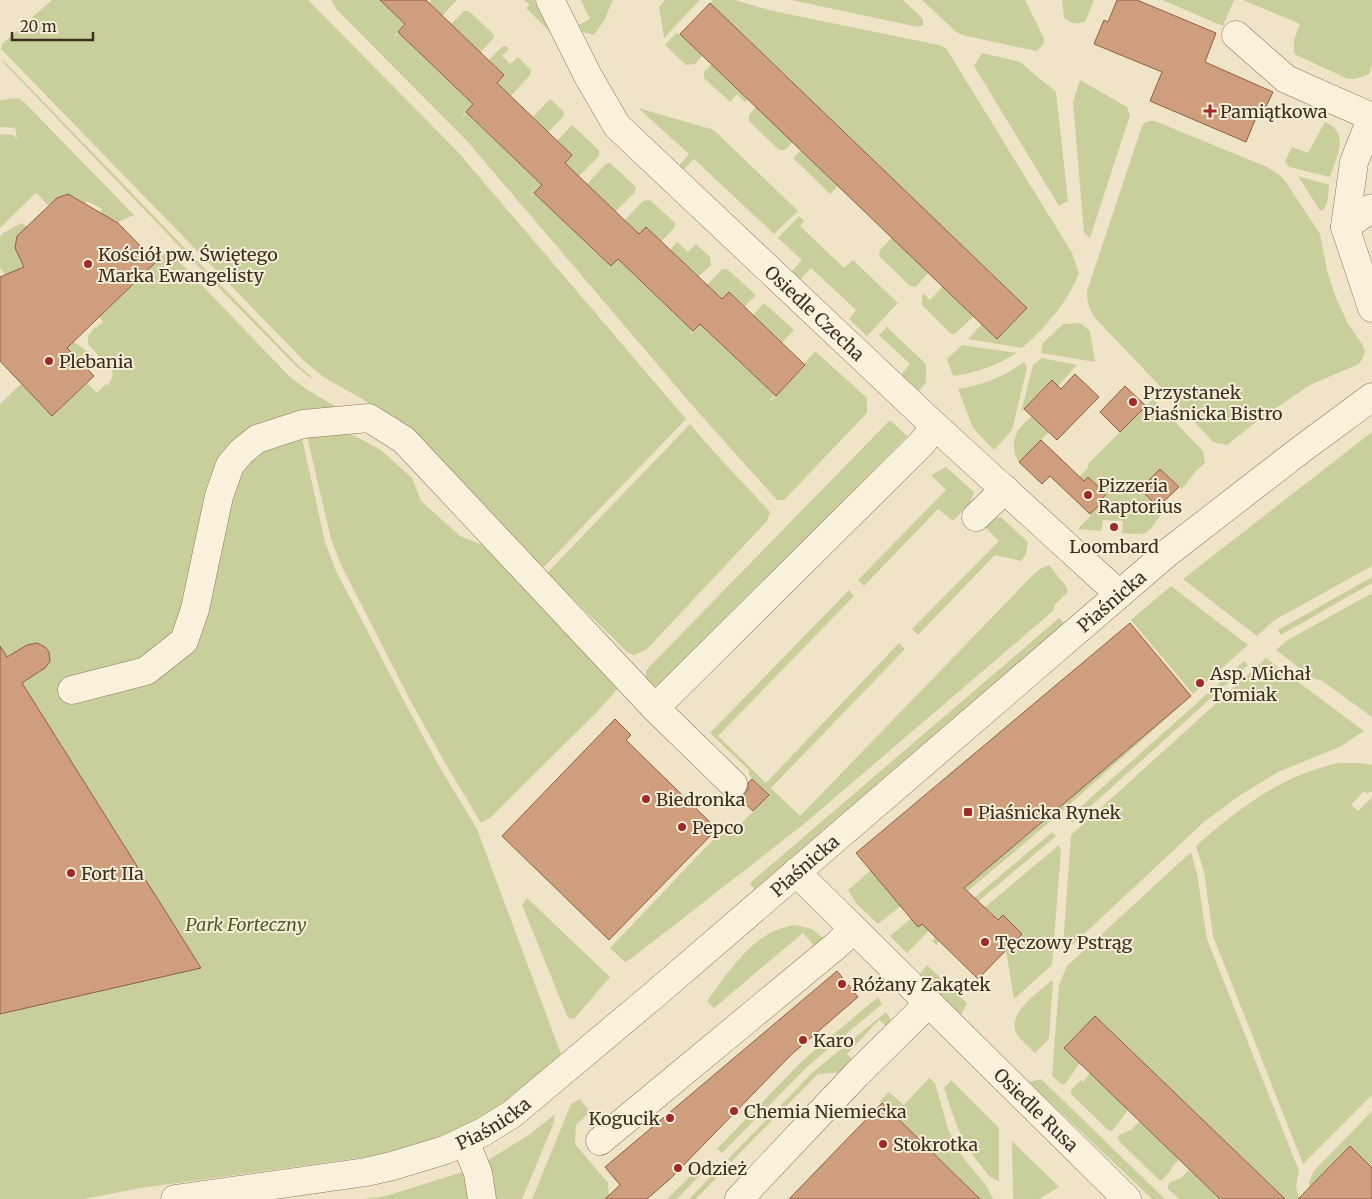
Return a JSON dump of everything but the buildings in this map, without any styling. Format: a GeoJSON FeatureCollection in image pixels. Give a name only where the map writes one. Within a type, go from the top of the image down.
{"type":"FeatureCollection","features":[{"type":"Feature","properties":{"kind":"street","name":"Osiedle Czecha"},"geometry":{"type":"LineString","coordinates":[[550,0],[588,76],[617,126],[935,426],[1119,594]]}},
{"type":"Feature","properties":{"kind":"street"},"geometry":{"type":"LineString","coordinates":[[1236,36],[1286,79],[1372,117],[1354,162],[1345,227],[1372,308]]}},
{"type":"Feature","properties":{"kind":"street"},"geometry":{"type":"LineString","coordinates":[[1345,227],[1372,208]]}},
{"type":"Feature","properties":{"kind":"street","name":"Piaśnicka"},"geometry":{"type":"LineString","coordinates":[[175,1199],[366,1172],[419,1159],[465,1141],[512,1114],[1166,554],[1372,397]]}},
{"type":"Feature","properties":{"kind":"street"},"geometry":{"type":"LineString","coordinates":[[72,690],[146,671],[184,641],[195,609],[219,496],[230,465],[240,452],[257,439],[303,424],[369,418],[404,440],[655,708],[734,784]]}},
{"type":"Feature","properties":{"kind":"street"},"geometry":{"type":"LineString","coordinates":[[655,708],[922,443],[935,426]]}},
{"type":"Feature","properties":{"kind":"street"},"geometry":{"type":"LineString","coordinates":[[976,517],[1004,489]]}},
{"type":"Feature","properties":{"kind":"street","name":"Osiedle Rusa"},"geometry":{"type":"LineString","coordinates":[[796,872],[1127,1199]]}},
{"type":"Feature","properties":{"kind":"street"},"geometry":{"type":"LineString","coordinates":[[600,1141],[838,944],[853,929]]}},
{"type":"Feature","properties":{"kind":"street"},"geometry":{"type":"LineString","coordinates":[[739,1199],[856,1075],[937,1011]]}},
{"type":"Feature","properties":{"kind":"street"},"geometry":{"type":"LineString","coordinates":[[465,1141],[478,1173],[482,1199]]}},
{"type":"Feature","properties":{"kind":"green space"},"geometry":{"type":"Polygon","coordinates":[[[52,0],[308,0],[458,152],[686,419],[542,569],[378,410],[325,378],[304,361],[1,49],[2,44],[52,0]]]}},
{"type":"Feature","properties":{"kind":"green space"},"geometry":{"type":"Polygon","coordinates":[[[331,0],[380,0],[405,24],[394,36],[399,33],[473,104],[462,117],[467,113],[542,185],[530,197],[535,194],[610,265],[606,270],[618,259],[692,330],[689,335],[700,324],[775,395],[771,401],[805,366],[804,364],[815,351],[867,398],[867,413],[784,500],[777,500],[698,412],[467,141],[337,10],[331,0]]]}},
{"type":"Feature","properties":{"kind":"green space"},"geometry":{"type":"Polygon","coordinates":[[[431,0],[457,0],[442,16],[429,3],[431,0]]]}},
{"type":"Feature","properties":{"kind":"green space"},"geometry":{"type":"Polygon","coordinates":[[[524,0],[534,0],[550,32],[526,8],[530,5],[524,0]]]}},
{"type":"Feature","properties":{"kind":"green space"},"geometry":{"type":"Polygon","coordinates":[[[581,0],[613,0],[604,21],[594,35],[583,32],[579,25],[590,19],[581,0]]]}},
{"type":"Feature","properties":{"kind":"green space"},"geometry":{"type":"Polygon","coordinates":[[[665,0],[700,0],[664,38],[659,7],[665,0]]]}},
{"type":"Feature","properties":{"kind":"green space"},"geometry":{"type":"Polygon","coordinates":[[[713,0],[735,0],[773,11],[946,48],[1072,253],[1079,273],[1062,304],[1031,340],[1022,348],[968,339],[982,324],[998,338],[1027,308],[710,3],[713,0]]]}},
{"type":"Feature","properties":{"kind":"green space"},"geometry":{"type":"Polygon","coordinates":[[[791,0],[903,0],[923,19],[923,25],[918,27],[791,0]]]}},
{"type":"Feature","properties":{"kind":"green space"},"geometry":{"type":"Polygon","coordinates":[[[922,0],[1025,0],[1044,38],[1044,43],[1037,51],[962,35],[955,31],[922,0]]]}},
{"type":"Feature","properties":{"kind":"green space"},"geometry":{"type":"Polygon","coordinates":[[[1062,0],[1094,0],[1085,22],[1076,23],[1064,18],[1062,0]]]}},
{"type":"Feature","properties":{"kind":"green space"},"geometry":{"type":"Polygon","coordinates":[[[1162,0],[1234,0],[1223,26],[1162,0]]]}},
{"type":"Feature","properties":{"kind":"green space"},"geometry":{"type":"Polygon","coordinates":[[[1243,0],[1372,0],[1372,65],[1369,74],[1355,79],[1348,79],[1294,54],[1294,40],[1300,24],[1243,0]]]}},
{"type":"Feature","properties":{"kind":"green space"},"geometry":{"type":"Polygon","coordinates":[[[464,11],[469,11],[494,35],[493,39],[481,52],[451,24],[464,11]]]}},
{"type":"Feature","properties":{"kind":"green space"},"geometry":{"type":"Polygon","coordinates":[[[676,33],[680,34],[703,55],[695,64],[686,65],[665,45],[676,33]]]}},
{"type":"Feature","properties":{"kind":"green space"},"geometry":{"type":"Polygon","coordinates":[[[506,46],[509,49],[502,56],[510,64],[518,57],[531,70],[530,75],[511,96],[497,83],[504,75],[489,60],[502,47],[506,46]]]}},
{"type":"Feature","properties":{"kind":"green space"},"geometry":{"type":"Polygon","coordinates":[[[982,53],[1020,62],[1056,92],[1068,201],[1059,206],[974,66],[982,53]]]}},
{"type":"Feature","properties":{"kind":"green space"},"geometry":{"type":"Polygon","coordinates":[[[3,60],[311,378],[298,368],[223,292],[3,60]]]}},
{"type":"Feature","properties":{"kind":"green space"},"geometry":{"type":"Polygon","coordinates":[[[712,64],[748,99],[745,102],[737,94],[730,102],[704,78],[704,72],[712,64]]]}},
{"type":"Feature","properties":{"kind":"green space"},"geometry":{"type":"Polygon","coordinates":[[[1080,80],[1127,107],[1130,115],[1090,238],[1084,233],[1073,102],[1080,80]]]}},
{"type":"Feature","properties":{"kind":"green space"},"geometry":{"type":"Polygon","coordinates":[[[19,98],[134,215],[118,222],[100,213],[102,209],[87,201],[85,204],[68,194],[57,198],[49,206],[36,193],[0,228],[0,134],[13,135],[17,139],[15,127],[0,127],[0,100],[19,98]]]}},
{"type":"Feature","properties":{"kind":"green space"},"geometry":{"type":"Polygon","coordinates":[[[550,99],[564,112],[563,117],[548,132],[533,117],[550,99]]]}},
{"type":"Feature","properties":{"kind":"green space"},"geometry":{"type":"Polygon","coordinates":[[[756,107],[793,142],[785,150],[779,150],[749,121],[749,115],[756,107]]]}},
{"type":"Feature","properties":{"kind":"green space"},"geometry":{"type":"Polygon","coordinates":[[[638,108],[711,129],[798,211],[774,234],[694,159],[680,173],[676,169],[689,154],[638,108]]]}},
{"type":"Feature","properties":{"kind":"green space"},"geometry":{"type":"Polygon","coordinates":[[[1155,121],[1267,167],[1281,176],[1320,234],[1327,270],[1335,296],[1347,322],[1365,351],[1359,364],[1310,385],[1257,421],[1227,445],[1213,442],[1096,319],[1088,302],[1087,291],[1141,129],[1144,123],[1155,121]]]}},
{"type":"Feature","properties":{"kind":"green space"},"geometry":{"type":"Polygon","coordinates":[[[1325,122],[1333,127],[1340,139],[1340,147],[1330,177],[1289,167],[1285,162],[1292,147],[1308,153],[1325,122]]]}},
{"type":"Feature","properties":{"kind":"green space"},"geometry":{"type":"Polygon","coordinates":[[[572,125],[599,150],[599,156],[579,176],[565,163],[572,155],[557,141],[572,125]]]}},
{"type":"Feature","properties":{"kind":"green space"},"geometry":{"type":"Polygon","coordinates":[[[801,150],[838,186],[830,194],[793,158],[801,150]]]}},
{"type":"Feature","properties":{"kind":"green space"},"geometry":{"type":"Polygon","coordinates":[[[610,163],[636,187],[635,192],[615,212],[587,184],[606,164],[610,163]]]}},
{"type":"Feature","properties":{"kind":"green space"},"geometry":{"type":"Polygon","coordinates":[[[1298,176],[1329,185],[1327,202],[1322,211],[1319,209],[1298,176]]]}},
{"type":"Feature","properties":{"kind":"green space"},"geometry":{"type":"Polygon","coordinates":[[[650,200],[675,223],[674,228],[661,242],[646,227],[639,234],[625,220],[643,201],[650,200]]]}},
{"type":"Feature","properties":{"kind":"green space"},"geometry":{"type":"Polygon","coordinates":[[[799,216],[804,221],[800,226],[844,268],[853,260],[898,303],[867,336],[849,319],[856,310],[811,268],[797,283],[789,275],[802,260],[778,238],[799,216]]]}},
{"type":"Feature","properties":{"kind":"green space"},"geometry":{"type":"Polygon","coordinates":[[[22,223],[27,227],[19,237],[16,246],[24,267],[21,268],[27,281],[31,308],[0,268],[0,237],[3,233],[22,223]]]}},
{"type":"Feature","properties":{"kind":"green space"},"geometry":{"type":"Polygon","coordinates":[[[892,237],[928,273],[916,287],[910,286],[879,256],[880,250],[892,237]]]}},
{"type":"Feature","properties":{"kind":"green space"},"geometry":{"type":"Polygon","coordinates":[[[677,242],[688,252],[696,244],[710,257],[711,265],[698,277],[670,250],[677,242]]]}},
{"type":"Feature","properties":{"kind":"green space","name":"Park Forteczny"},"geometry":{"type":"Polygon","coordinates":[[[168,250],[291,378],[342,410],[346,418],[247,457],[302,438],[325,542],[336,571],[439,766],[477,829],[561,1054],[535,1078],[503,1103],[470,1123],[439,1137],[405,1148],[367,1157],[141,1188],[84,1199],[0,1199],[0,404],[21,384],[52,416],[87,383],[97,393],[106,384],[108,386],[113,376],[112,371],[88,344],[88,336],[95,327],[103,322],[99,317],[168,250]]]}},
{"type":"Feature","properties":{"kind":"green space"},"geometry":{"type":"Polygon","coordinates":[[[722,269],[727,269],[756,295],[744,307],[729,292],[722,299],[707,285],[722,269]]]}},
{"type":"Feature","properties":{"kind":"green space"},"geometry":{"type":"Polygon","coordinates":[[[943,286],[974,316],[956,333],[951,334],[922,305],[922,296],[924,294],[930,300],[943,286]]]}},
{"type":"Feature","properties":{"kind":"green space"},"geometry":{"type":"Polygon","coordinates":[[[764,303],[794,330],[782,343],[753,315],[764,303]]]}},
{"type":"Feature","properties":{"kind":"green space"},"geometry":{"type":"Polygon","coordinates":[[[1080,323],[1090,331],[1095,362],[1041,353],[1043,343],[1063,324],[1080,323]]]}},
{"type":"Feature","properties":{"kind":"green space"},"geometry":{"type":"Polygon","coordinates":[[[887,327],[926,364],[926,383],[917,393],[899,377],[910,364],[879,335],[887,327]]]}},
{"type":"Feature","properties":{"kind":"green space"},"geometry":{"type":"Polygon","coordinates":[[[62,334],[97,360],[88,369],[58,338],[62,334]]]}},
{"type":"Feature","properties":{"kind":"green space"},"geometry":{"type":"Polygon","coordinates":[[[962,345],[1017,353],[986,368],[953,376],[947,359],[962,345]]]}},
{"type":"Feature","properties":{"kind":"green space"},"geometry":{"type":"Polygon","coordinates":[[[1042,358],[1077,365],[1058,386],[1052,380],[1021,412],[1033,365],[1042,358]]]}},
{"type":"Feature","properties":{"kind":"green space"},"geometry":{"type":"Polygon","coordinates":[[[1024,362],[1027,368],[1012,430],[994,450],[973,428],[958,389],[993,380],[1024,362]]]}},
{"type":"Feature","properties":{"kind":"green space"},"geometry":{"type":"Polygon","coordinates":[[[1153,399],[1203,451],[1205,463],[1182,489],[1160,469],[1141,489],[1163,512],[1147,532],[1138,534],[1122,533],[1123,521],[1103,520],[1101,531],[1078,529],[1091,515],[1088,513],[1106,494],[1088,477],[1072,494],[1067,489],[1088,468],[1088,464],[1153,399]]]}},
{"type":"Feature","properties":{"kind":"green space"},"geometry":{"type":"Polygon","coordinates":[[[1032,416],[1049,432],[1019,462],[1014,449],[1015,438],[1019,430],[1032,416]]]}},
{"type":"Feature","properties":{"kind":"green space"},"geometry":{"type":"Polygon","coordinates":[[[890,420],[907,436],[671,679],[656,687],[645,687],[646,671],[649,667],[890,420]]]}},
{"type":"Feature","properties":{"kind":"green space"},"geometry":{"type":"Polygon","coordinates":[[[690,424],[770,512],[767,521],[646,650],[634,655],[628,653],[547,573],[690,424]]]}},
{"type":"Feature","properties":{"kind":"green space"},"geometry":{"type":"Polygon","coordinates":[[[339,431],[355,436],[381,450],[412,478],[421,501],[460,536],[483,545],[618,688],[599,710],[490,818],[481,823],[409,698],[342,567],[331,539],[306,432],[339,431]]]}},
{"type":"Feature","properties":{"kind":"green space"},"geometry":{"type":"Polygon","coordinates":[[[1372,432],[1372,566],[1273,621],[1257,636],[1183,579],[1372,432]]]}},
{"type":"Feature","properties":{"kind":"green space"},"geometry":{"type":"Polygon","coordinates":[[[946,467],[974,492],[970,503],[953,521],[938,509],[864,586],[858,580],[946,490],[931,475],[946,467]]]}},
{"type":"Feature","properties":{"kind":"green space"},"geometry":{"type":"Polygon","coordinates":[[[1001,517],[1028,542],[1026,554],[1021,561],[995,555],[918,635],[912,629],[999,541],[984,526],[995,518],[1001,517]]]}},
{"type":"Feature","properties":{"kind":"green space"},"geometry":{"type":"Polygon","coordinates":[[[1049,565],[1066,586],[1068,592],[1055,604],[1053,611],[804,824],[632,958],[625,962],[610,948],[727,825],[734,831],[769,795],[749,775],[749,770],[710,733],[849,590],[854,596],[718,736],[766,783],[899,643],[905,649],[771,788],[800,816],[1032,576],[1040,569],[1049,565]]]}},
{"type":"Feature","properties":{"kind":"green space"},"geometry":{"type":"Polygon","coordinates":[[[1372,577],[1372,583],[1281,635],[1278,630],[1372,577]]]}},
{"type":"Feature","properties":{"kind":"green space"},"geometry":{"type":"Polygon","coordinates":[[[1171,586],[1248,645],[1193,694],[1131,620],[1171,586]]]}},
{"type":"Feature","properties":{"kind":"green space"},"geometry":{"type":"Polygon","coordinates":[[[1372,593],[1372,717],[1321,680],[1314,679],[1276,650],[1286,641],[1372,593]]]}},
{"type":"Feature","properties":{"kind":"green space"},"geometry":{"type":"Polygon","coordinates":[[[1059,618],[1064,623],[754,889],[750,883],[1059,618]]]}},
{"type":"Feature","properties":{"kind":"green space"},"geometry":{"type":"Polygon","coordinates":[[[1266,658],[1364,731],[1340,747],[1278,772],[1242,794],[1205,821],[1067,950],[1063,945],[1071,835],[1266,658]]]}},
{"type":"Feature","properties":{"kind":"green space"},"geometry":{"type":"Polygon","coordinates":[[[1244,661],[1248,665],[1072,823],[1068,818],[1244,661]]]}},
{"type":"Feature","properties":{"kind":"green space"},"geometry":{"type":"Polygon","coordinates":[[[1180,692],[1186,701],[1060,813],[1050,801],[1180,692]]]}},
{"type":"Feature","properties":{"kind":"green space"},"geometry":{"type":"Polygon","coordinates":[[[1339,763],[1372,765],[1372,792],[1367,793],[1364,791],[1351,805],[1358,811],[1372,797],[1372,1095],[1303,1164],[1213,936],[1204,872],[1196,846],[1245,806],[1280,784],[1299,775],[1339,763]]]}},
{"type":"Feature","properties":{"kind":"green space"},"geometry":{"type":"Polygon","coordinates":[[[1042,808],[1052,820],[969,890],[907,953],[890,936],[1042,808]]]}},
{"type":"Feature","properties":{"kind":"green space"},"geometry":{"type":"Polygon","coordinates":[[[1052,832],[1056,836],[979,901],[936,945],[932,941],[975,897],[1052,832]]]}},
{"type":"Feature","properties":{"kind":"green space"},"geometry":{"type":"Polygon","coordinates":[[[1059,845],[1061,851],[1052,965],[1014,999],[1006,950],[1022,934],[1003,915],[998,920],[984,908],[1059,845]]]}},
{"type":"Feature","properties":{"kind":"green space"},"geometry":{"type":"Polygon","coordinates":[[[1191,852],[1197,874],[1207,939],[1299,1171],[1296,1186],[1299,1199],[1285,1199],[1095,1016],[1064,1048],[1080,1063],[1069,1079],[1065,1084],[1061,1084],[1052,1076],[1059,985],[1067,966],[1191,852]]]}},
{"type":"Feature","properties":{"kind":"green space"},"geometry":{"type":"Polygon","coordinates":[[[872,869],[902,905],[878,924],[856,903],[848,890],[872,869]]]}},
{"type":"Feature","properties":{"kind":"green space"},"geometry":{"type":"Polygon","coordinates":[[[527,898],[610,977],[574,1019],[568,1018],[522,905],[527,898]]]}},
{"type":"Feature","properties":{"kind":"green space"},"geometry":{"type":"Polygon","coordinates":[[[795,925],[812,929],[826,940],[816,948],[803,933],[714,1008],[707,1001],[734,965],[755,944],[767,935],[795,925]]]}},
{"type":"Feature","properties":{"kind":"green space"},"geometry":{"type":"Polygon","coordinates":[[[927,965],[967,1003],[961,1015],[919,975],[927,965]]]}},
{"type":"Feature","properties":{"kind":"green space"},"geometry":{"type":"Polygon","coordinates":[[[1052,980],[1049,1038],[1035,1053],[1022,1041],[1014,1025],[1020,1010],[1052,980]]]}},
{"type":"Feature","properties":{"kind":"green space"},"geometry":{"type":"Polygon","coordinates":[[[878,997],[882,1004],[808,1066],[722,1153],[717,1149],[803,1060],[878,997]]]}},
{"type":"Feature","properties":{"kind":"green space"},"geometry":{"type":"Polygon","coordinates":[[[886,1012],[891,1020],[887,1027],[879,1020],[847,1054],[854,1061],[844,1072],[818,1074],[731,1162],[728,1159],[813,1072],[886,1012]]]}},
{"type":"Feature","properties":{"kind":"green space"},"geometry":{"type":"Polygon","coordinates":[[[1090,1073],[1128,1110],[1112,1131],[1108,1130],[1071,1094],[1071,1090],[1081,1080],[1083,1082],[1090,1073]]]}},
{"type":"Feature","properties":{"kind":"green space"},"geometry":{"type":"Polygon","coordinates":[[[929,1078],[935,1083],[948,1129],[962,1156],[987,1187],[993,1199],[980,1199],[880,1101],[889,1092],[904,1105],[929,1078]]]}},
{"type":"Feature","properties":{"kind":"green space"},"geometry":{"type":"Polygon","coordinates":[[[1041,1079],[1165,1199],[1152,1199],[1029,1082],[1041,1079]]]}},
{"type":"Feature","properties":{"kind":"green space"},"geometry":{"type":"Polygon","coordinates":[[[951,1080],[999,1128],[999,1181],[993,1179],[987,1173],[963,1138],[944,1088],[951,1080]]]}},
{"type":"Feature","properties":{"kind":"green space"},"geometry":{"type":"Polygon","coordinates":[[[580,1099],[590,1112],[576,1125],[575,1144],[608,1183],[609,1195],[613,1199],[532,1199],[571,1104],[580,1099]]]}},
{"type":"Feature","properties":{"kind":"green space"},"geometry":{"type":"Polygon","coordinates":[[[1372,1111],[1372,1168],[1350,1146],[1319,1178],[1333,1192],[1310,1199],[1309,1182],[1313,1172],[1372,1111]]]}},
{"type":"Feature","properties":{"kind":"green space"},"geometry":{"type":"Polygon","coordinates":[[[555,1114],[553,1125],[522,1199],[489,1199],[488,1160],[529,1135],[555,1114]]]}},
{"type":"Feature","properties":{"kind":"green space"},"geometry":{"type":"Polygon","coordinates":[[[1140,1121],[1179,1159],[1162,1180],[1159,1180],[1119,1141],[1118,1137],[1121,1134],[1131,1130],[1140,1121]]]}},
{"type":"Feature","properties":{"kind":"green space"},"geometry":{"type":"Polygon","coordinates":[[[1012,1141],[1059,1187],[1039,1199],[1013,1199],[1012,1141]]]}},
{"type":"Feature","properties":{"kind":"green space"},"geometry":{"type":"Polygon","coordinates":[[[707,1160],[711,1164],[677,1199],[667,1199],[707,1160]]]}},
{"type":"Feature","properties":{"kind":"green space"},"geometry":{"type":"Polygon","coordinates":[[[717,1170],[721,1173],[696,1199],[689,1199],[717,1170]]]}},
{"type":"Feature","properties":{"kind":"green space"},"geometry":{"type":"Polygon","coordinates":[[[1189,1170],[1220,1199],[1179,1199],[1168,1189],[1170,1182],[1181,1178],[1189,1170]]]}},
{"type":"Feature","properties":{"kind":"green space"},"geometry":{"type":"Polygon","coordinates":[[[466,1171],[473,1199],[363,1199],[386,1196],[466,1171]]]}},
{"type":"Feature","properties":{"kind":"place","name":"Pamiątkowa"},"geometry":{"type":"Point","coordinates":[1210,111]}},
{"type":"Feature","properties":{"kind":"place","name":"Kościół pw. Świętego Marka Ewangelisty"},"geometry":{"type":"Point","coordinates":[88,264]}},
{"type":"Feature","properties":{"kind":"place","name":"Plebania"},"geometry":{"type":"Point","coordinates":[49,361]}},
{"type":"Feature","properties":{"kind":"place","name":"Przystanek Piaśnicka Bistro"},"geometry":{"type":"Point","coordinates":[1133,402]}},
{"type":"Feature","properties":{"kind":"place","name":"Pizzeria Raptorius"},"geometry":{"type":"Point","coordinates":[1088,495]}},
{"type":"Feature","properties":{"kind":"place","name":"Loombard"},"geometry":{"type":"Point","coordinates":[1114,527]}},
{"type":"Feature","properties":{"kind":"place","name":"Asp. Michał Tomiak"},"geometry":{"type":"Point","coordinates":[1200,683]}},
{"type":"Feature","properties":{"kind":"place","name":"Biedronka"},"geometry":{"type":"Point","coordinates":[646,799]}},
{"type":"Feature","properties":{"kind":"place","name":"Piaśnicka Rynek"},"geometry":{"type":"Point","coordinates":[968,812]}},
{"type":"Feature","properties":{"kind":"place","name":"Pepco"},"geometry":{"type":"Point","coordinates":[682,827]}},
{"type":"Feature","properties":{"kind":"place","name":"Fort IIa"},"geometry":{"type":"Point","coordinates":[71,873]}},
{"type":"Feature","properties":{"kind":"place","name":"Tęczowy Pstrąg"},"geometry":{"type":"Point","coordinates":[985,942]}},
{"type":"Feature","properties":{"kind":"place","name":"Różany Zakątek"},"geometry":{"type":"Point","coordinates":[842,984]}},
{"type":"Feature","properties":{"kind":"place","name":"Karo"},"geometry":{"type":"Point","coordinates":[803,1040]}},
{"type":"Feature","properties":{"kind":"place","name":"Chemia Niemiecka"},"geometry":{"type":"Point","coordinates":[734,1111]}},
{"type":"Feature","properties":{"kind":"place","name":"Kogucik"},"geometry":{"type":"Point","coordinates":[670,1118]}},
{"type":"Feature","properties":{"kind":"place","name":"Stokrotka"},"geometry":{"type":"Point","coordinates":[883,1144]}},
{"type":"Feature","properties":{"kind":"place","name":"Odzież"},"geometry":{"type":"Point","coordinates":[678,1168]}}]}
